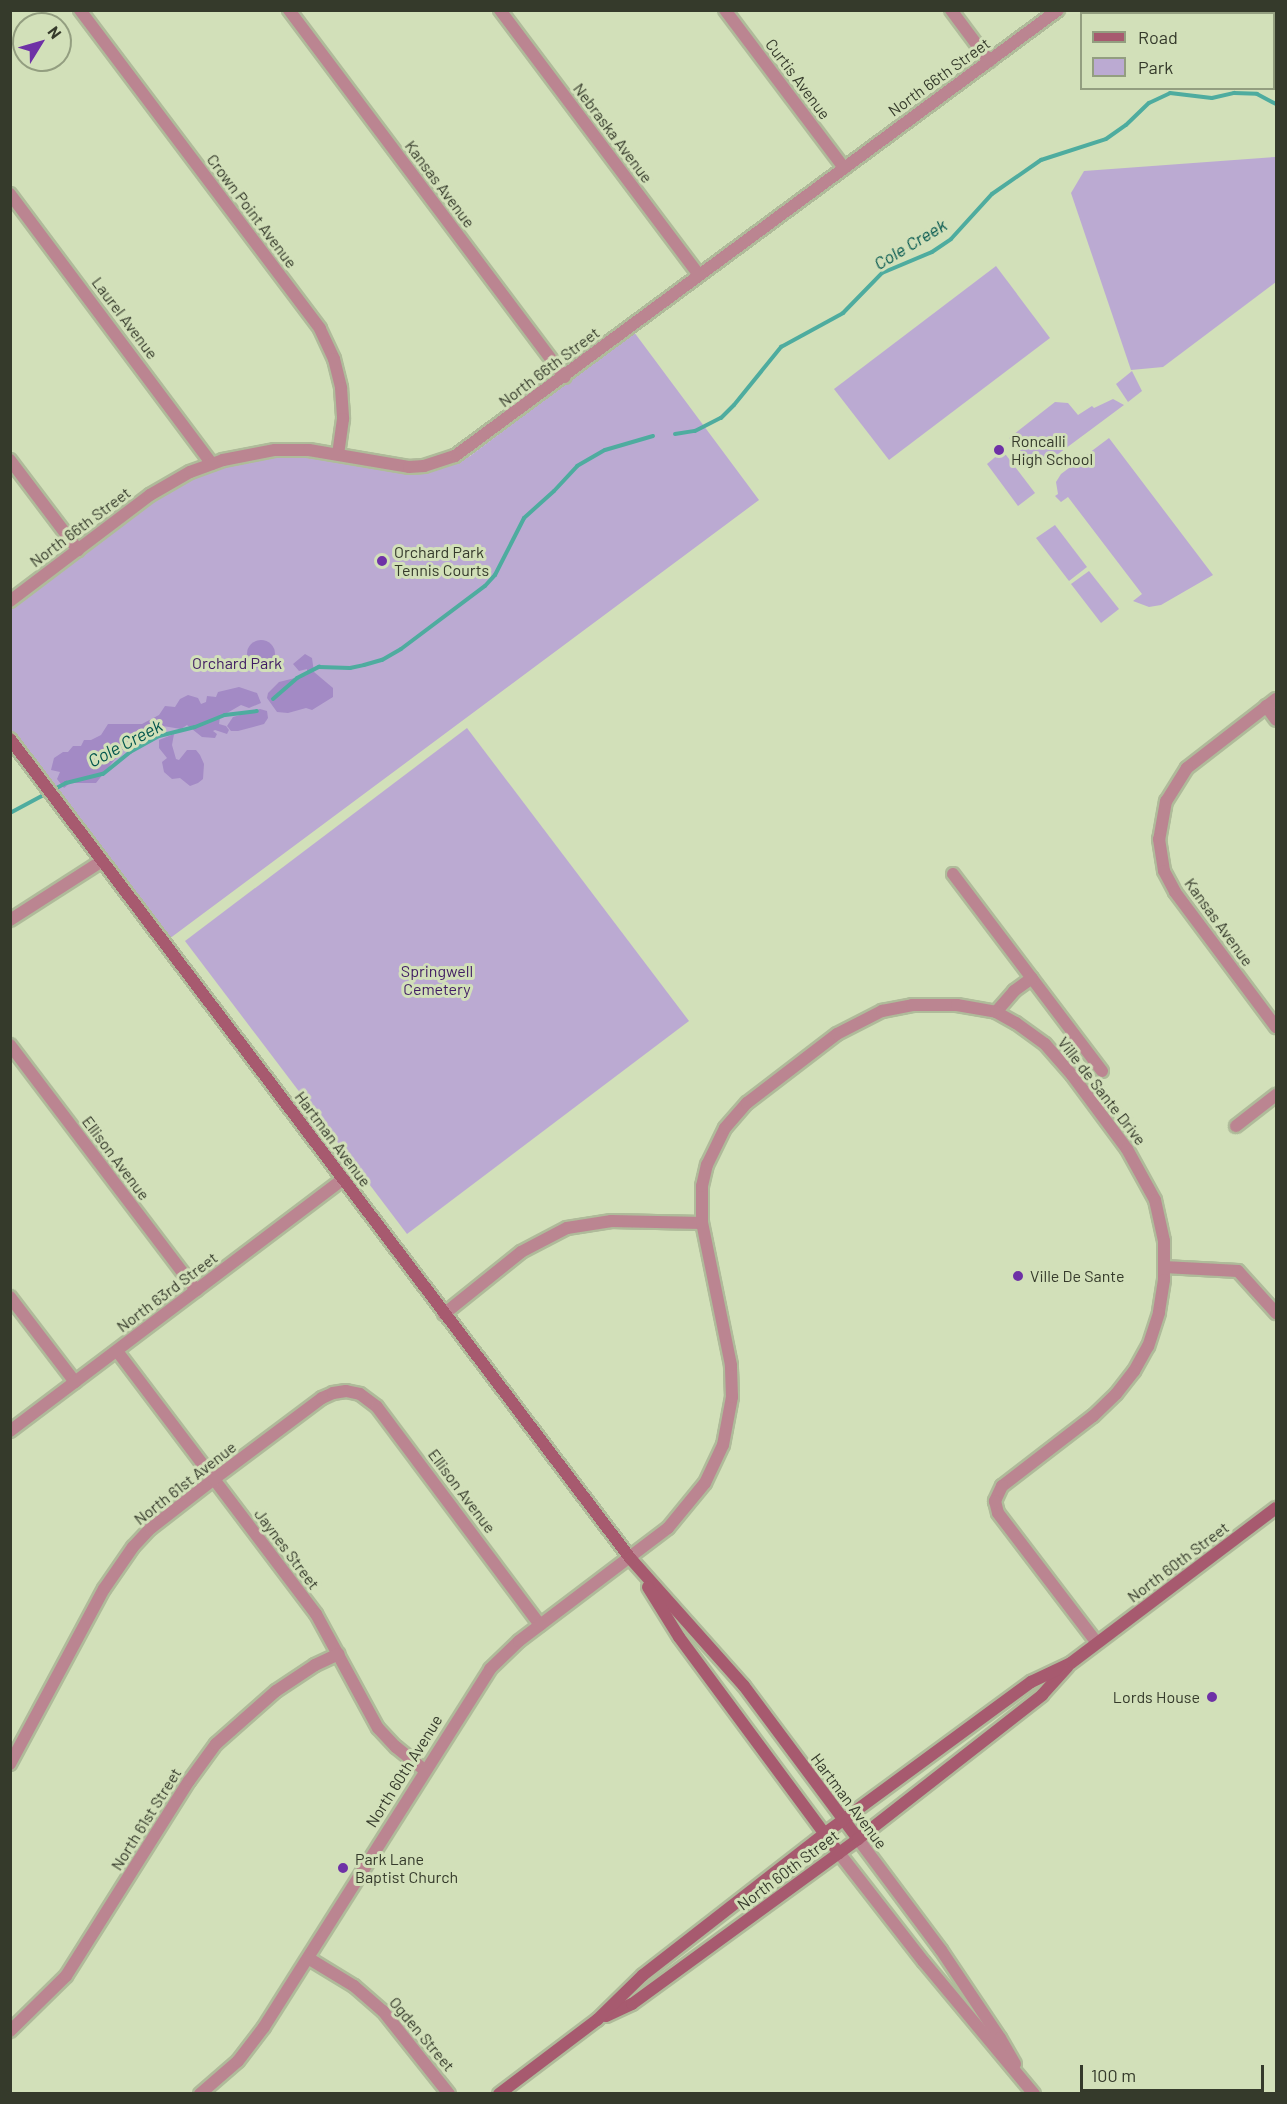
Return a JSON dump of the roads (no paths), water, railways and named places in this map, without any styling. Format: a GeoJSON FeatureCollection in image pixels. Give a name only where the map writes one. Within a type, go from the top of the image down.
{"type":"FeatureCollection","features":[{"type":"Feature","properties":{"kind":"main road","name":"Hartman Avenue"},"geometry":{"type":"LineString","coordinates":[[10,739],[630,1558],[744,1686],[858,1839]]}},
{"type":"Feature","properties":{"kind":"main road","name":"North 60th Street"},"geometry":{"type":"LineString","coordinates":[[499,2094],[597,2020],[643,1975],[824,1834],[1022,1689],[1071,1663],[1276,1508]]}},
{"type":"Feature","properties":{"kind":"main road","name":"Hartman Avenue"},"geometry":{"type":"LineString","coordinates":[[630,1558],[679,1637],[839,1853]]}},
{"type":"Feature","properties":{"kind":"main road","name":"North 60th Street"},"geometry":{"type":"LineString","coordinates":[[597,2020],[632,2004],[858,1839],[1042,1695],[1071,1663]]}},
{"type":"Feature","properties":{"kind":"street","name":"Crown Point Avenue"},"geometry":{"type":"LineString","coordinates":[[80,10],[320,329],[334,359],[341,388],[342,419],[338,453]]}},
{"type":"Feature","properties":{"kind":"street","name":"Kansas Avenue"},"geometry":{"type":"LineString","coordinates":[[289,10],[565,376]]}},
{"type":"Feature","properties":{"kind":"street","name":"Nebraska Avenue"},"geometry":{"type":"LineString","coordinates":[[500,10],[699,275]]}},
{"type":"Feature","properties":{"kind":"street","name":"Curtis Avenue"},"geometry":{"type":"LineString","coordinates":[[725,10],[844,168]]}},
{"type":"Feature","properties":{"kind":"street"},"geometry":{"type":"LineString","coordinates":[[951,10],[989,61]]}},
{"type":"Feature","properties":{"kind":"street","name":"North 66th Street"},"geometry":{"type":"LineString","coordinates":[[10,601],[157,490],[190,472],[212,464],[241,455],[275,450],[309,450],[338,453],[395,466],[433,464],[468,448],[1058,10]]}},
{"type":"Feature","properties":{"kind":"street","name":"Laurel Avenue"},"geometry":{"type":"LineString","coordinates":[[10,194],[212,464]]}},
{"type":"Feature","properties":{"kind":"street"},"geometry":{"type":"LineString","coordinates":[[10,460],[78,550]]}},
{"type":"Feature","properties":{"kind":"street","name":"Kansas Avenue"},"geometry":{"type":"LineString","coordinates":[[1271,703],[1187,768],[1166,801],[1160,827],[1161,861],[1175,892],[1276,1027]]}},
{"type":"Feature","properties":{"kind":"street"},"geometry":{"type":"LineString","coordinates":[[1271,703],[1276,720]]}},
{"type":"Feature","properties":{"kind":"street"},"geometry":{"type":"LineString","coordinates":[[10,920],[102,861]]}},
{"type":"Feature","properties":{"kind":"street"},"geometry":{"type":"LineString","coordinates":[[953,874],[1102,1071]]}},
{"type":"Feature","properties":{"kind":"street"},"geometry":{"type":"LineString","coordinates":[[996,1012],[1014,991],[1032,978]]}},
{"type":"Feature","properties":{"kind":"street","name":"Ville de Sante Drive"},"geometry":{"type":"LineString","coordinates":[[630,1558],[668,1528],[694,1499],[716,1464],[728,1427],[732,1397],[730,1365],[702,1223],[702,1186],[706,1165],[725,1128],[752,1099],[837,1034],[870,1016],[912,1005],[957,1005],[996,1012],[1016,1023],[1055,1054],[1127,1149],[1155,1200],[1164,1241],[1162,1297],[1154,1330],[1134,1371],[1093,1416],[1002,1486],[995,1501],[998,1514],[1097,1643]]}},
{"type":"Feature","properties":{"kind":"street","name":"Ellison Avenue"},"geometry":{"type":"LineString","coordinates":[[10,1045],[196,1290]]}},
{"type":"Feature","properties":{"kind":"street"},"geometry":{"type":"LineString","coordinates":[[1236,1126],[1276,1095]]}},
{"type":"Feature","properties":{"kind":"street","name":"North 63rd Street"},"geometry":{"type":"LineString","coordinates":[[10,1431],[343,1179]]}},
{"type":"Feature","properties":{"kind":"street"},"geometry":{"type":"LineString","coordinates":[[444,1314],[521,1252],[567,1228],[611,1221],[702,1223]]}},
{"type":"Feature","properties":{"kind":"street"},"geometry":{"type":"LineString","coordinates":[[1164,1267],[1238,1271],[1276,1313]]}},
{"type":"Feature","properties":{"kind":"street"},"geometry":{"type":"LineString","coordinates":[[10,1297],[75,1382]]}},
{"type":"Feature","properties":{"kind":"street","name":"Jaynes Street"},"geometry":{"type":"LineString","coordinates":[[117,1351],[316,1614],[378,1728],[396,1748],[424,1770]]}},
{"type":"Feature","properties":{"kind":"street","name":"Ellison Avenue"},"geometry":{"type":"LineString","coordinates":[[346,1391],[360,1394],[377,1407],[540,1625]]}},
{"type":"Feature","properties":{"kind":"street","name":"North 61st Avenue"},"geometry":{"type":"LineString","coordinates":[[11,1762],[119,1565],[151,1528],[322,1398],[346,1391]]}},
{"type":"Feature","properties":{"kind":"street","name":"North 60th Avenue"},"geometry":{"type":"LineString","coordinates":[[200,2094],[238,2061],[253,2043],[490,1669],[540,1625],[630,1558]]}},
{"type":"Feature","properties":{"kind":"street","name":"North 61st Street"},"geometry":{"type":"LineString","coordinates":[[10,2031],[66,1976],[189,1781],[216,1744],[276,1691],[315,1665],[339,1654]]}},
{"type":"Feature","properties":{"kind":"street","name":"Hartman Avenue"},"geometry":{"type":"LineString","coordinates":[[858,1839],[941,1950],[1000,2038],[1034,2094]]}},
{"type":"Feature","properties":{"kind":"street","name":"Hartman Avenue"},"geometry":{"type":"LineString","coordinates":[[839,1853],[984,2037],[1023,2078]]}},
{"type":"Feature","properties":{"kind":"street","name":"Ogden Street"},"geometry":{"type":"LineString","coordinates":[[308,1958],[354,1986],[383,2011],[449,2094]]}},
{"type":"Feature","properties":{"kind":"waterway","name":"Cole Creek"},"geometry":{"type":"LineString","coordinates":[[675,434],[695,431],[721,418],[781,347],[843,313],[882,273],[932,252],[951,239],[992,194],[1041,160],[1106,139],[1126,125],[1149,103],[1170,93],[1212,98],[1234,93],[1257,94],[1276,104]]}},
{"type":"Feature","properties":{"kind":"waterway","name":"Cole Creek"},"geometry":{"type":"LineString","coordinates":[[273,699],[297,678],[319,667],[350,668],[364,665],[382,660],[401,649],[485,586],[495,575],[524,518],[577,466],[605,450],[653,436]]}},
{"type":"Feature","properties":{"kind":"waterway","name":"Cole Creek"},"geometry":{"type":"LineString","coordinates":[[10,813],[66,783],[103,774],[130,752],[159,736],[195,727],[225,715],[257,711]]}},
{"type":"Feature","properties":{"kind":"place","name":"Roncalli High School"},"geometry":{"type":"Point","coordinates":[999,450]}},
{"type":"Feature","properties":{"kind":"place","name":"Orchard Park Tennis Courts"},"geometry":{"type":"Point","coordinates":[382,561]}},
{"type":"Feature","properties":{"kind":"place","name":"Ville De Sante"},"geometry":{"type":"Point","coordinates":[1018,1276]}},
{"type":"Feature","properties":{"kind":"place","name":"Lords House"},"geometry":{"type":"Point","coordinates":[1212,1697]}},
{"type":"Feature","properties":{"kind":"place","name":"Park Lane Baptist Church"},"geometry":{"type":"Point","coordinates":[343,1868]}},
{"type":"Feature","properties":{"kind":"park label","name":"Orchard Park"},"geometry":{"type":"Point","coordinates":[237,663]}},
{"type":"Feature","properties":{"kind":"park label","name":"Springwell Cemetery"},"geometry":{"type":"Point","coordinates":[437,980]}}]}
